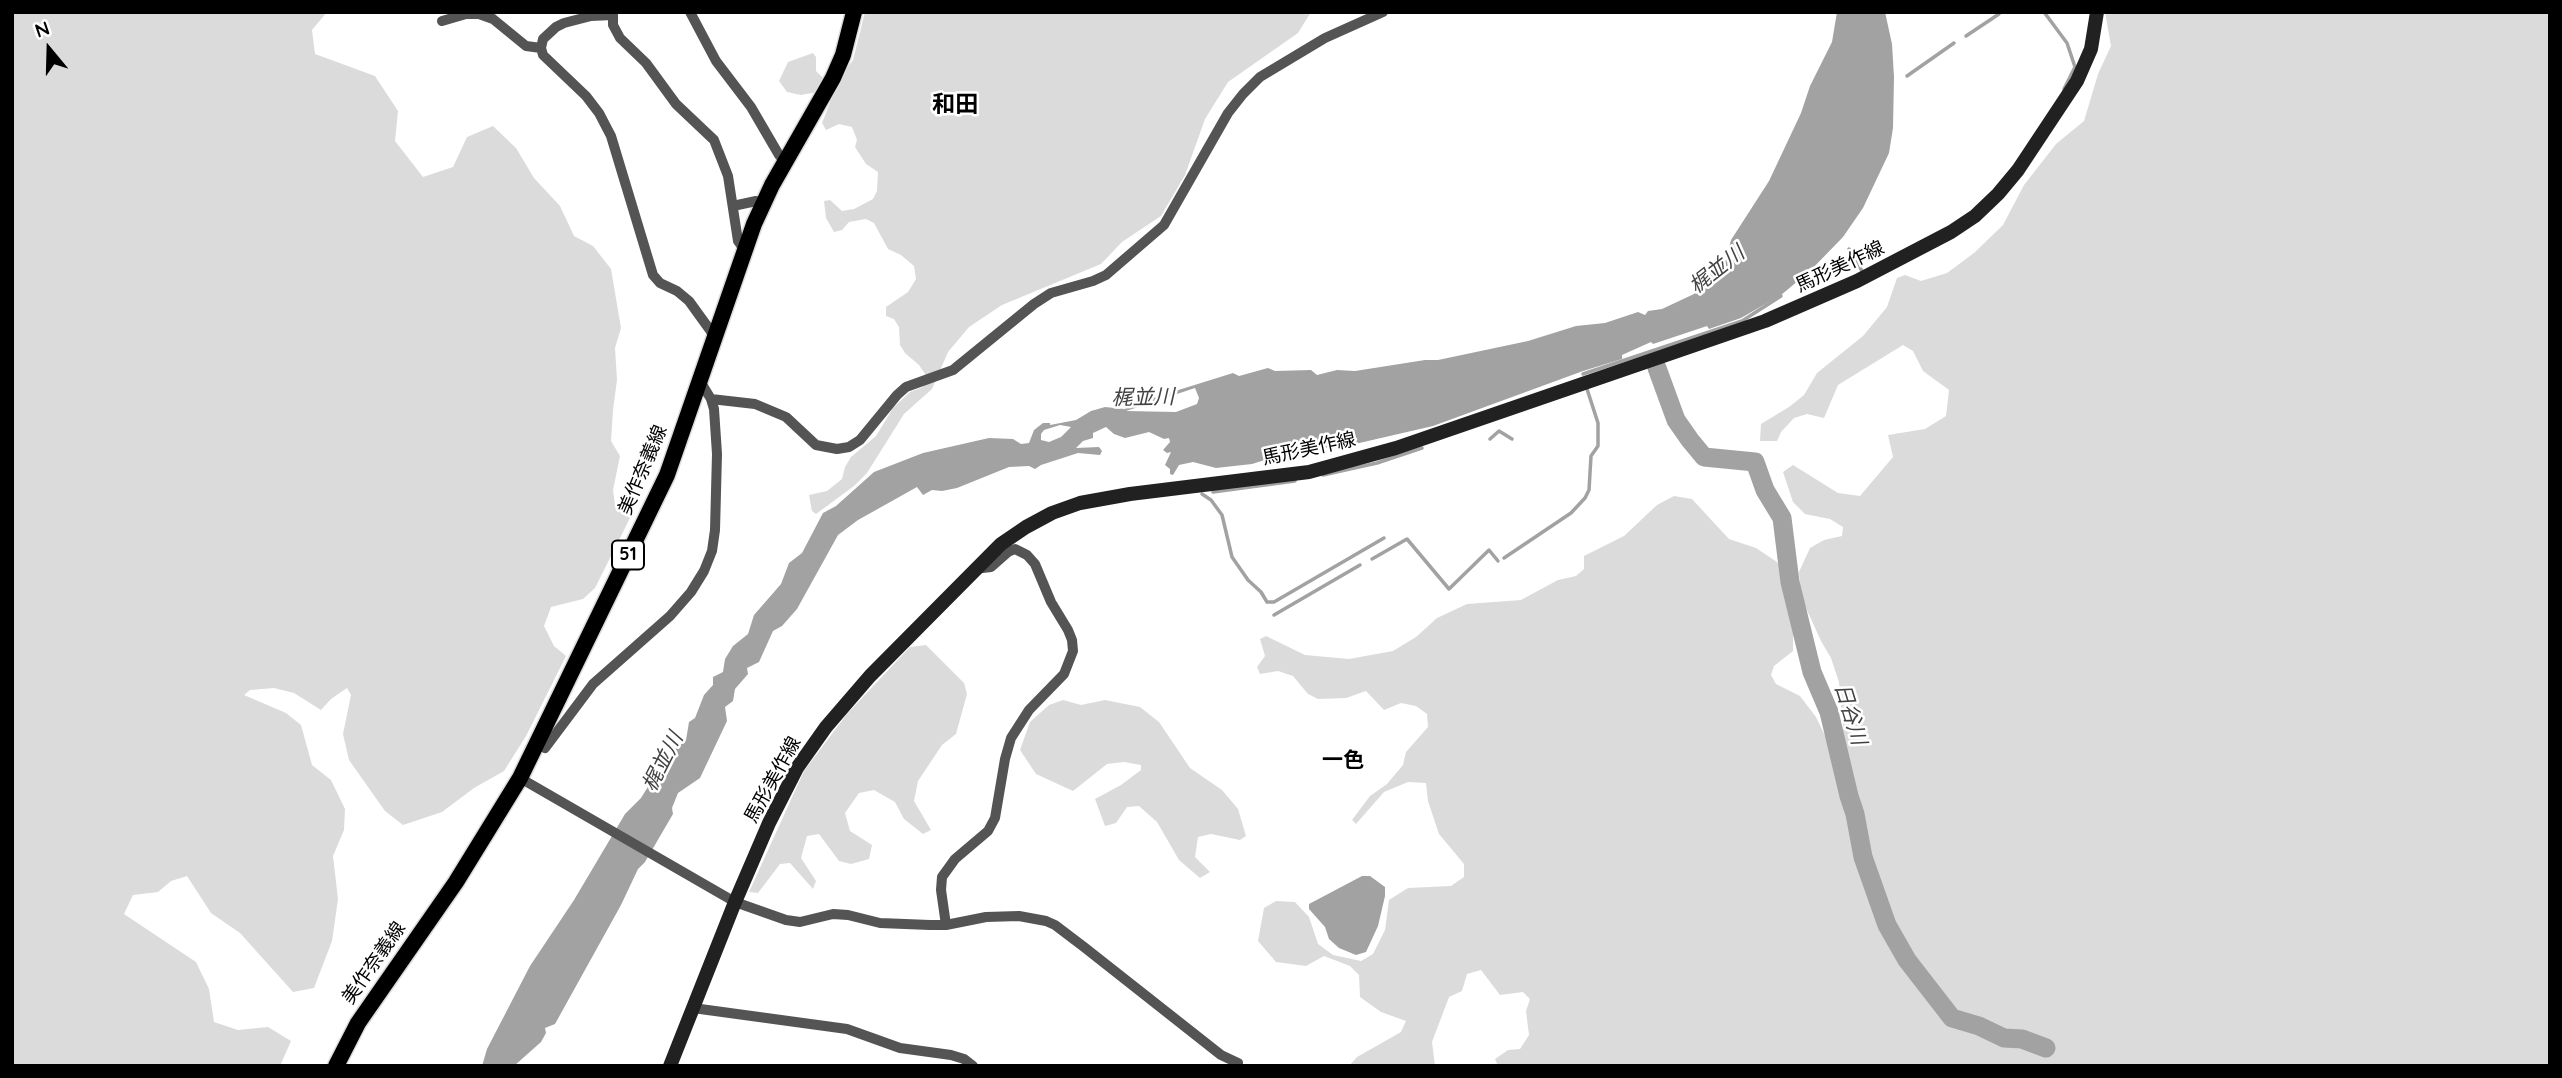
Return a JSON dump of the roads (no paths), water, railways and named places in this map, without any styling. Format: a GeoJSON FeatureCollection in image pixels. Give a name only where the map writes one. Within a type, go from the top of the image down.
{"type":"FeatureCollection","features":[{"type":"Feature","properties":{"kind":"main road","name":"美作奈義線"},"geometry":{"type":"LineString","coordinates":[[336,1066],[358,1023],[456,881],[520,778],[667,475],[744,249],[763,204],[843,55],[854,12]]}},
{"type":"Feature","properties":{"kind":"main road","name":"馬形美作線"},"geometry":{"type":"LineString","coordinates":[[670,1066],[735,902],[769,823],[797,768],[826,727],[870,676],[1001,544],[1052,513],[1080,503],[1130,494],[1261,480],[1347,463],[1765,321],[1869,275],[1951,232],[1975,216],[1998,194],[2018,170],[2077,81],[2091,49],[2097,12]]}},
{"type":"Feature","properties":{"kind":"street"},"geometry":{"type":"LineString","coordinates":[[690,12],[716,61],[751,107],[779,155],[786,162]]}},
{"type":"Feature","properties":{"kind":"street"},"geometry":{"type":"LineString","coordinates":[[711,399],[755,404],[786,417],[816,445],[837,449],[849,447],[860,440],[906,387],[953,370],[1051,293],[1106,275],[1164,225],[1228,113],[1242,94],[1260,77],[1325,37],[1383,12]]}},
{"type":"Feature","properties":{"kind":"street"},"geometry":{"type":"LineString","coordinates":[[442,21],[466,14],[479,14],[493,19],[526,46],[541,48]]}},
{"type":"Feature","properties":{"kind":"street"},"geometry":{"type":"LineString","coordinates":[[715,337],[689,301],[677,291],[660,283],[653,275],[611,136],[586,96],[543,55],[543,39],[556,27],[592,16],[613,14],[613,24],[620,38],[646,63],[676,104],[714,140],[728,176],[738,241],[744,249]]}},
{"type":"Feature","properties":{"kind":"street"},"geometry":{"type":"LineString","coordinates":[[733,206],[756,201],[763,204]]}},
{"type":"Feature","properties":{"kind":"street"},"geometry":{"type":"LineString","coordinates":[[537,743],[545,748],[593,684],[670,617],[704,571],[712,551],[715,530],[717,454],[711,399],[700,381]]}},
{"type":"Feature","properties":{"kind":"street"},"geometry":{"type":"LineString","coordinates":[[946,925],[942,877],[955,859],[988,831],[995,818],[1011,738],[1029,710],[1064,674],[1073,651],[1068,630],[1051,602],[1035,564],[1027,555],[1015,549],[990,567],[974,569]]}},
{"type":"Feature","properties":{"kind":"street"},"geometry":{"type":"LineString","coordinates":[[520,778],[735,902],[786,920],[800,922],[833,914],[880,923],[946,925],[967,920],[1030,916],[1055,925],[1221,1055],[1238,1063],[1237,1066]]}},
{"type":"Feature","properties":{"kind":"street"},"geometry":{"type":"LineString","coordinates":[[693,1009],[847,1029],[900,1048],[951,1055],[964,1059],[973,1066]]}},
{"type":"Feature","properties":{"kind":"water","name":"梶並川"},"geometry":{"type":"Polygon","coordinates":[[[1837,12],[1885,12],[1892,44],[1894,77],[1893,128],[1889,153],[1863,208],[1843,237],[1810,271],[1781,295],[1741,318],[1653,344],[1651,342],[1622,355],[1622,359],[1433,426],[1355,444],[1290,452],[1252,464],[1216,468],[1193,462],[1179,465],[1173,475],[1165,465],[1171,452],[1163,450],[1170,442],[1169,438],[1164,439],[1149,432],[1125,438],[1106,427],[1093,433],[1093,438],[1083,441],[1076,448],[1099,447],[1102,451],[1100,455],[1078,453],[1035,469],[1029,466],[1009,467],[957,488],[932,490],[923,495],[917,487],[858,520],[838,535],[797,609],[782,626],[773,631],[759,662],[747,668],[748,674],[735,689],[733,701],[725,707],[727,721],[700,778],[678,793],[672,808],[673,814],[645,862],[638,869],[555,1024],[545,1028],[546,1033],[541,1042],[514,1066],[482,1066],[487,1049],[530,966],[574,900],[625,814],[641,798],[675,749],[686,740],[689,722],[695,718],[704,695],[713,685],[713,677],[723,672],[725,659],[733,646],[748,634],[754,615],[781,584],[789,563],[802,553],[823,513],[836,506],[874,472],[923,453],[989,438],[1029,443],[1034,430],[1043,423],[1050,425],[1076,420],[1105,407],[1124,409],[1233,373],[1239,376],[1268,368],[1275,371],[1311,370],[1317,375],[1337,370],[1355,371],[1438,360],[1528,341],[1576,326],[1605,323],[1638,312],[1645,315],[1648,311],[1662,309],[1694,294],[1716,264],[1726,260],[1731,240],[1769,181],[1832,42],[1837,12]],[[1195,388],[1126,411],[1176,412],[1197,404],[1199,398],[1195,388]],[[1060,425],[1044,430],[1041,440],[1049,442],[1061,437],[1071,427],[1060,425]]]}},
{"type":"Feature","properties":{"kind":"water"},"geometry":{"type":"Polygon","coordinates":[[[1362,876],[1370,876],[1385,887],[1385,896],[1378,926],[1366,952],[1356,955],[1339,948],[1329,939],[1325,927],[1309,909],[1309,904],[1362,876]]]}},
{"type":"Feature","properties":{"kind":"waterway"},"geometry":{"type":"LineString","coordinates":[[2044,12],[2067,43],[2075,67],[2064,89]]}},
{"type":"Feature","properties":{"kind":"waterway"},"geometry":{"type":"LineString","coordinates":[[1966,36],[1999,14]]}},
{"type":"Feature","properties":{"kind":"waterway"},"geometry":{"type":"LineString","coordinates":[[1907,76],[1954,43]]}},
{"type":"Feature","properties":{"kind":"waterway"},"geometry":{"type":"LineString","coordinates":[[1849,249],[1862,271]]}},
{"type":"Feature","properties":{"kind":"waterway"},"geometry":{"type":"LineString","coordinates":[[1583,374],[1742,321],[1781,296]]}},
{"type":"Feature","properties":{"kind":"waterway","name":"日谷川"},"geometry":{"type":"LineString","coordinates":[[1657,368],[1676,420],[1704,457],[1755,462],[1765,490],[1782,518],[1790,582],[1812,672],[1829,712],[1863,857],[1887,925],[1907,960],[1952,1018],[1979,1026],[2004,1038],[2022,1039],[2046,1048]]}},
{"type":"Feature","properties":{"kind":"waterway"},"geometry":{"type":"LineString","coordinates":[[1504,558],[1571,513],[1589,490],[1591,456],[1598,446],[1598,423],[1587,389]]}},
{"type":"Feature","properties":{"kind":"waterway"},"geometry":{"type":"LineString","coordinates":[[1490,439],[1499,431],[1512,439]]}},
{"type":"Feature","properties":{"kind":"waterway"},"geometry":{"type":"LineString","coordinates":[[1323,475],[1377,463],[1422,448]]}},
{"type":"Feature","properties":{"kind":"waterway"},"geometry":{"type":"LineString","coordinates":[[1213,492],[1295,481]]}},
{"type":"Feature","properties":{"kind":"waterway"},"geometry":{"type":"LineString","coordinates":[[1202,494],[1211,500],[1222,515],[1232,557],[1267,602],[1274,602],[1384,538]]}},
{"type":"Feature","properties":{"kind":"waterway"},"geometry":{"type":"LineString","coordinates":[[1372,559],[1407,539],[1449,589],[1489,550],[1498,561]]}},
{"type":"Feature","properties":{"kind":"waterway"},"geometry":{"type":"LineString","coordinates":[[1274,615],[1360,565]]}},
{"type":"Feature","properties":{"kind":"district","name":"和田"},"geometry":{"type":"Point","coordinates":[955,105]}},
{"type":"Feature","properties":{"kind":"district","name":"一色"},"geometry":{"type":"Point","coordinates":[1343,761]}}]}
